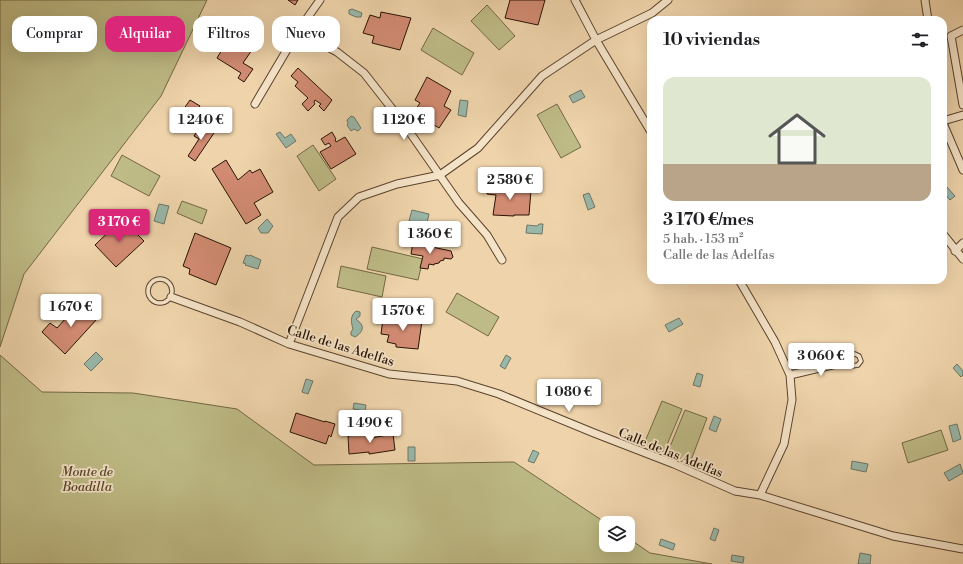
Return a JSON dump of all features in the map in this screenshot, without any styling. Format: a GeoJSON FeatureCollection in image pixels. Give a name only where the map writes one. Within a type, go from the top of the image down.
{"type":"FeatureCollection","features":[{"type":"Feature","properties":{"kind":"street"},"geometry":{"type":"LineString","coordinates":[[308,16],[320,0]]}},
{"type":"Feature","properties":{"kind":"street"},"geometry":{"type":"LineString","coordinates":[[575,0],[596,40],[647,125]]}},
{"type":"Feature","properties":{"kind":"street"},"geometry":{"type":"LineString","coordinates":[[289,344],[338,217],[359,197],[397,184],[440,175],[478,148],[542,76],[596,40],[652,13],[668,0]]}},
{"type":"Feature","properties":{"kind":"street"},"geometry":{"type":"LineString","coordinates":[[925,0],[927,16]]}},
{"type":"Feature","properties":{"kind":"street"},"geometry":{"type":"LineString","coordinates":[[963,30],[951,36],[963,105]]}},
{"type":"Feature","properties":{"kind":"street"},"geometry":{"type":"LineString","coordinates":[[255,104],[285,52]]}},
{"type":"Feature","properties":{"kind":"street"},"geometry":{"type":"LineString","coordinates":[[337,52],[364,73],[404,124],[459,203],[487,235],[502,260]]}},
{"type":"Feature","properties":{"kind":"street"},"geometry":{"type":"LineString","coordinates":[[947,121],[963,115]]}},
{"type":"Feature","properties":{"kind":"street"},"geometry":{"type":"LineString","coordinates":[[947,132],[963,170]]}},
{"type":"Feature","properties":{"kind":"street"},"geometry":{"type":"LineString","coordinates":[[947,240],[963,259]]}},
{"type":"Feature","properties":{"kind":"street"},"geometry":{"type":"LineString","coordinates":[[955,251],[963,243]]}},
{"type":"Feature","properties":{"kind":"street"},"geometry":{"type":"LineString","coordinates":[[740,284],[775,342],[790,375],[792,400],[784,444],[760,495]]}},
{"type":"Feature","properties":{"kind":"street","name":"Calle de las Adelfas"},"geometry":{"type":"LineString","coordinates":[[170,297],[240,322],[289,344],[389,374],[457,381],[499,394],[594,434],[674,464],[735,492],[760,495],[893,536],[963,549]]}},
{"type":"Feature","properties":{"kind":"street"},"geometry":{"type":"LineString","coordinates":[[790,375],[848,361]]}},
{"type":"Feature","properties":{"kind":"lane"},"geometry":{"type":"LineString","coordinates":[[155,279],[166,280],[172,288],[170,297],[167,301],[162,303],[152,301],[148,296],[147,291],[149,285],[155,279]]}},
{"type":"Feature","properties":{"kind":"green space"},"geometry":{"type":"Polygon","coordinates":[[[0,0],[207,0],[199,16],[193,16],[193,29],[185,46],[185,16],[105,16],[105,52],[182,52],[161,96],[24,274],[0,347],[0,0]]]}},
{"type":"Feature","properties":{"kind":"green space"},"geometry":{"type":"Polygon","coordinates":[[[487,5],[515,36],[499,50],[471,21],[487,5]]]}},
{"type":"Feature","properties":{"kind":"green space"},"geometry":{"type":"Polygon","coordinates":[[[433,28],[474,53],[462,75],[421,50],[433,28]]]}},
{"type":"Feature","properties":{"kind":"green space"},"geometry":{"type":"Polygon","coordinates":[[[557,104],[581,147],[561,158],[537,115],[557,104]]]}},
{"type":"Feature","properties":{"kind":"green space"},"geometry":{"type":"Polygon","coordinates":[[[313,145],[336,179],[319,191],[297,156],[313,145]]]}},
{"type":"Feature","properties":{"kind":"green space"},"geometry":{"type":"Polygon","coordinates":[[[122,155],[160,176],[149,196],[111,176],[122,155]]]}},
{"type":"Feature","properties":{"kind":"green space"},"geometry":{"type":"Polygon","coordinates":[[[182,201],[207,210],[202,224],[177,213],[182,201]]]}},
{"type":"Feature","properties":{"kind":"green space"},"geometry":{"type":"Polygon","coordinates":[[[372,247],[423,259],[418,280],[367,269],[372,247]]]}},
{"type":"Feature","properties":{"kind":"green space"},"geometry":{"type":"Polygon","coordinates":[[[341,266],[386,276],[382,297],[337,287],[341,266]]]}},
{"type":"Feature","properties":{"kind":"green space"},"geometry":{"type":"Polygon","coordinates":[[[457,293],[499,317],[488,336],[446,312],[457,293]]]}},
{"type":"Feature","properties":{"kind":"green space","name":"Monte de Boadilla"},"geometry":{"type":"Polygon","coordinates":[[[0,355],[42,392],[133,393],[237,409],[314,465],[514,462],[599,518],[599,552],[635,552],[635,543],[650,553],[712,564],[0,564],[0,355]]]}},
{"type":"Feature","properties":{"kind":"green space"},"geometry":{"type":"Polygon","coordinates":[[[662,401],[682,409],[664,452],[644,444],[662,401]]]}},
{"type":"Feature","properties":{"kind":"green space"},"geometry":{"type":"Polygon","coordinates":[[[685,410],[707,418],[690,463],[667,454],[685,410]]]}},
{"type":"Feature","properties":{"kind":"green space"},"geometry":{"type":"Polygon","coordinates":[[[941,430],[948,450],[908,463],[902,443],[941,430]]]}},
{"type":"Feature","properties":{"kind":"shaded area"},"geometry":{"type":"Polygon","coordinates":[[[352,9],[362,13],[361,17],[356,17],[349,14],[349,10],[352,9]]]}},
{"type":"Feature","properties":{"kind":"shaded area"},"geometry":{"type":"Polygon","coordinates":[[[581,90],[585,97],[573,103],[569,96],[581,90]]]}},
{"type":"Feature","properties":{"kind":"shaded area"},"geometry":{"type":"Polygon","coordinates":[[[460,100],[468,101],[466,117],[458,115],[460,100]]]}},
{"type":"Feature","properties":{"kind":"shaded area"},"geometry":{"type":"Polygon","coordinates":[[[351,116],[354,117],[361,128],[358,131],[354,129],[351,131],[347,125],[347,120],[351,116]]]}},
{"type":"Feature","properties":{"kind":"shaded area"},"geometry":{"type":"Polygon","coordinates":[[[280,132],[285,138],[291,134],[296,141],[286,148],[276,134],[280,132]]]}},
{"type":"Feature","properties":{"kind":"shaded area"},"geometry":{"type":"Polygon","coordinates":[[[947,187],[955,196],[950,200],[947,197],[947,187]]]}},
{"type":"Feature","properties":{"kind":"shaded area"},"geometry":{"type":"Polygon","coordinates":[[[589,193],[595,207],[588,210],[583,195],[589,193]]]}},
{"type":"Feature","properties":{"kind":"shaded area"},"geometry":{"type":"Polygon","coordinates":[[[159,204],[169,206],[164,224],[154,221],[159,204]]]}},
{"type":"Feature","properties":{"kind":"shaded area"},"geometry":{"type":"Polygon","coordinates":[[[412,210],[429,214],[427,223],[409,221],[412,210]]]}},
{"type":"Feature","properties":{"kind":"shaded area"},"geometry":{"type":"Polygon","coordinates":[[[267,219],[273,226],[268,233],[261,233],[258,228],[267,219]]]}},
{"type":"Feature","properties":{"kind":"shaded area"},"geometry":{"type":"Polygon","coordinates":[[[539,224],[543,224],[542,234],[526,233],[527,225],[537,226],[539,224]]]}},
{"type":"Feature","properties":{"kind":"shaded area"},"geometry":{"type":"Polygon","coordinates":[[[246,255],[250,255],[261,260],[258,269],[243,263],[246,255]]]}},
{"type":"Feature","properties":{"kind":"shaded area"},"geometry":{"type":"Polygon","coordinates":[[[356,311],[360,312],[360,316],[356,319],[361,323],[362,330],[355,337],[351,335],[353,329],[351,322],[356,311]]]}},
{"type":"Feature","properties":{"kind":"shaded area"},"geometry":{"type":"Polygon","coordinates":[[[679,318],[683,324],[669,332],[665,325],[679,318]]]}},
{"type":"Feature","properties":{"kind":"shaded area"},"geometry":{"type":"Polygon","coordinates":[[[96,352],[103,359],[91,371],[84,364],[96,352]]]}},
{"type":"Feature","properties":{"kind":"shaded area"},"geometry":{"type":"Polygon","coordinates":[[[506,355],[511,358],[505,369],[500,366],[506,355]]]}},
{"type":"Feature","properties":{"kind":"shaded area"},"geometry":{"type":"Polygon","coordinates":[[[957,364],[963,371],[963,375],[961,377],[953,368],[957,364]]]}},
{"type":"Feature","properties":{"kind":"shaded area"},"geometry":{"type":"Polygon","coordinates":[[[697,373],[703,375],[700,387],[693,385],[697,373]]]}},
{"type":"Feature","properties":{"kind":"shaded area"},"geometry":{"type":"Polygon","coordinates":[[[306,379],[313,381],[308,394],[302,392],[306,379]]]}},
{"type":"Feature","properties":{"kind":"shaded area"},"geometry":{"type":"Polygon","coordinates":[[[354,403],[366,405],[365,411],[353,409],[354,403]]]}},
{"type":"Feature","properties":{"kind":"shaded area"},"geometry":{"type":"Polygon","coordinates":[[[714,416],[721,419],[716,432],[709,429],[714,416]]]}},
{"type":"Feature","properties":{"kind":"shaded area"},"geometry":{"type":"Polygon","coordinates":[[[957,424],[961,439],[953,442],[949,426],[957,424]]]}},
{"type":"Feature","properties":{"kind":"shaded area"},"geometry":{"type":"Polygon","coordinates":[[[408,447],[415,447],[415,461],[408,461],[408,447]]]}},
{"type":"Feature","properties":{"kind":"shaded area"},"geometry":{"type":"Polygon","coordinates":[[[533,450],[539,453],[534,463],[528,461],[533,450]]]}},
{"type":"Feature","properties":{"kind":"shaded area"},"geometry":{"type":"Polygon","coordinates":[[[852,461],[868,464],[866,472],[851,469],[852,461]]]}},
{"type":"Feature","properties":{"kind":"shaded area"},"geometry":{"type":"Polygon","coordinates":[[[960,464],[963,473],[949,481],[944,473],[960,464]]]}},
{"type":"Feature","properties":{"kind":"shaded area"},"geometry":{"type":"Polygon","coordinates":[[[714,528],[719,530],[715,541],[710,539],[714,528]]]}},
{"type":"Feature","properties":{"kind":"shaded area"},"geometry":{"type":"Polygon","coordinates":[[[661,539],[675,544],[673,550],[659,545],[661,539]]]}},
{"type":"Feature","properties":{"kind":"shaded area"},"geometry":{"type":"Polygon","coordinates":[[[860,553],[871,555],[870,564],[858,564],[860,553]]]}},
{"type":"Feature","properties":{"kind":"shaded area"},"geometry":{"type":"Polygon","coordinates":[[[732,555],[744,557],[743,563],[731,561],[732,555]]]}},
{"type":"Feature","properties":{"kind":"building"},"geometry":{"type":"Polygon","coordinates":[[[288,0],[298,0],[295,5],[288,0]]]}},
{"type":"Feature","properties":{"kind":"building"},"geometry":{"type":"Polygon","coordinates":[[[510,0],[545,0],[538,25],[505,18],[510,0]]]}},
{"type":"Feature","properties":{"kind":"building"},"geometry":{"type":"Polygon","coordinates":[[[381,12],[411,18],[400,50],[372,43],[374,36],[363,33],[370,15],[380,18],[381,12]]]}},
{"type":"Feature","properties":{"kind":"building"},"geometry":{"type":"Polygon","coordinates":[[[221,52],[251,52],[243,63],[253,69],[244,82],[238,78],[241,73],[217,58],[221,52]]]}},
{"type":"Feature","properties":{"kind":"building"},"geometry":{"type":"Polygon","coordinates":[[[298,68],[332,100],[324,111],[319,106],[321,104],[315,100],[315,104],[308,111],[302,104],[308,98],[295,86],[298,82],[291,76],[298,68]]]}},
{"type":"Feature","properties":{"kind":"building"},"geometry":{"type":"Polygon","coordinates":[[[427,77],[451,91],[444,106],[451,110],[439,128],[421,117],[424,113],[416,109],[420,103],[415,100],[427,77]]]}},
{"type":"Feature","properties":{"kind":"building"},"geometry":{"type":"Polygon","coordinates":[[[190,100],[200,106],[195,113],[201,118],[191,132],[174,121],[179,112],[181,113],[190,100]]]}},
{"type":"Feature","properties":{"kind":"building"},"geometry":{"type":"Polygon","coordinates":[[[201,124],[214,133],[195,161],[188,156],[199,139],[194,136],[201,124]]]}},
{"type":"Feature","properties":{"kind":"building"},"geometry":{"type":"Polygon","coordinates":[[[332,132],[336,142],[345,137],[356,154],[331,169],[320,152],[331,146],[329,143],[325,145],[321,139],[332,132]]]}},
{"type":"Feature","properties":{"kind":"building"},"geometry":{"type":"Polygon","coordinates":[[[226,160],[238,180],[250,170],[252,173],[260,169],[273,192],[254,203],[261,215],[246,224],[212,169],[226,160]]]}},
{"type":"Feature","properties":{"kind":"building"},"geometry":{"type":"Polygon","coordinates":[[[487,185],[515,188],[516,190],[531,190],[529,215],[493,215],[496,195],[487,194],[487,185]]]}},
{"type":"Feature","properties":{"kind":"building"},"geometry":{"type":"Polygon","coordinates":[[[122,219],[144,241],[116,267],[95,245],[122,219]]]}},
{"type":"Feature","properties":{"kind":"building"},"geometry":{"type":"Polygon","coordinates":[[[195,233],[231,248],[216,285],[189,274],[190,269],[183,266],[195,233]]]}},
{"type":"Feature","properties":{"kind":"building"},"geometry":{"type":"Polygon","coordinates":[[[413,243],[451,251],[453,257],[451,259],[444,258],[444,260],[434,265],[429,264],[428,269],[420,268],[423,256],[411,254],[413,243]]]}},
{"type":"Feature","properties":{"kind":"building"},"geometry":{"type":"Polygon","coordinates":[[[78,301],[97,319],[65,354],[42,332],[50,323],[57,328],[66,318],[64,316],[78,301]]]}},
{"type":"Feature","properties":{"kind":"building"},"geometry":{"type":"Polygon","coordinates":[[[406,315],[413,315],[413,319],[421,319],[422,321],[418,349],[396,347],[396,344],[387,342],[389,335],[381,334],[383,319],[391,320],[392,317],[405,319],[406,315]]]}},
{"type":"Feature","properties":{"kind":"building"},"geometry":{"type":"Polygon","coordinates":[[[296,413],[335,424],[331,437],[329,435],[326,444],[290,432],[296,413]]]}},
{"type":"Feature","properties":{"kind":"building"},"geometry":{"type":"Polygon","coordinates":[[[367,432],[371,433],[371,438],[393,434],[395,450],[369,454],[369,452],[349,454],[348,436],[367,432]]]}}]}
